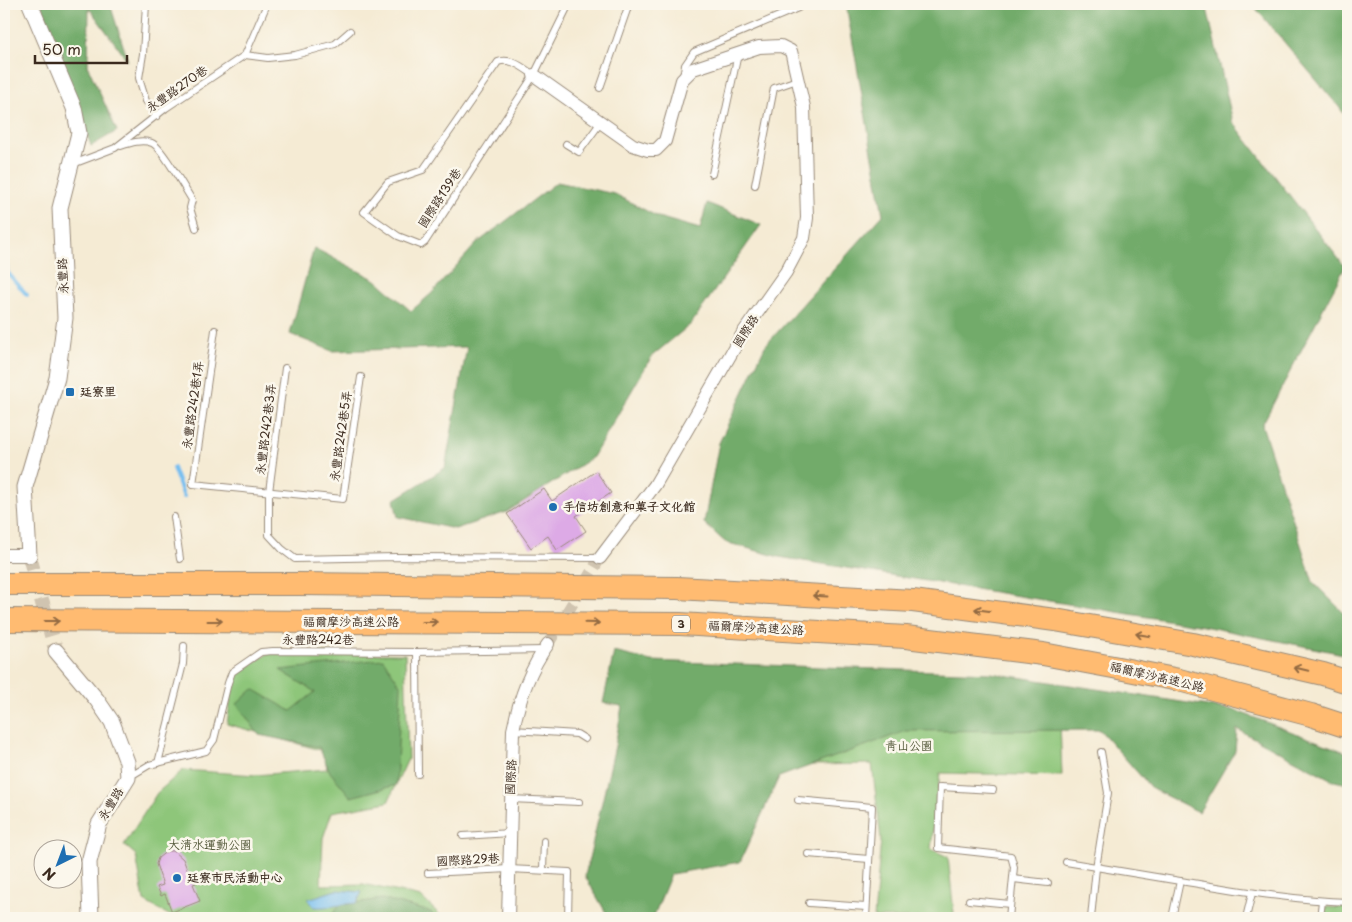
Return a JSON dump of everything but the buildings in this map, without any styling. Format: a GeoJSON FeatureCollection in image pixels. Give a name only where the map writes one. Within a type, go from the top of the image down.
{"type":"FeatureCollection","features":[{"type":"Feature","properties":{"kind":"highway"},"geometry":{"type":"LineString","coordinates":[[4,584],[299,584],[678,588],[912,602],[1055,620],[1193,644],[1323,674],[1348,682]]}},
{"type":"Feature","properties":{"kind":"highway","name":"福爾摩沙高速公路"},"geometry":{"type":"LineString","coordinates":[[4,620],[680,624],[906,637],[1043,654],[1113,667],[1188,683],[1311,715],[1348,727]]}},
{"type":"Feature","properties":{"kind":"street","name":"永豐路"},"geometry":{"type":"LineString","coordinates":[[29,555],[25,488],[57,378],[65,318],[60,208],[79,133],[74,108],[30,4]]}},
{"type":"Feature","properties":{"kind":"street","name":"國際路"},"geometry":{"type":"LineString","coordinates":[[600,558],[655,485],[743,333],[786,272],[804,238],[807,218],[804,107],[791,51],[781,46],[759,47],[693,69],[682,80]]}},
{"type":"Feature","properties":{"kind":"street"},"geometry":{"type":"LineString","coordinates":[[534,75],[633,145],[648,150],[656,150],[664,140],[682,80]]}},
{"type":"Feature","properties":{"kind":"street"},"geometry":{"type":"LineString","coordinates":[[4,555],[29,555]]}},
{"type":"Feature","properties":{"kind":"street","name":"國際路"},"geometry":{"type":"LineString","coordinates":[[508,918],[513,730],[516,712],[524,688],[546,647]]}},
{"type":"Feature","properties":{"kind":"street","name":"永豐路"},"geometry":{"type":"LineString","coordinates":[[56,651],[97,700],[112,722],[127,762],[128,778],[99,824],[89,862],[91,918]]}},
{"type":"Feature","properties":{"kind":"lane"},"geometry":{"type":"LineString","coordinates":[[146,4],[143,54],[139,78],[146,101],[157,116]]}},
{"type":"Feature","properties":{"kind":"lane"},"geometry":{"type":"LineString","coordinates":[[267,4],[245,55],[268,58],[294,55],[335,44],[350,31]]}},
{"type":"Feature","properties":{"kind":"lane"},"geometry":{"type":"LineString","coordinates":[[534,75],[569,4]]}},
{"type":"Feature","properties":{"kind":"lane"},"geometry":{"type":"LineString","coordinates":[[600,88],[629,4]]}},
{"type":"Feature","properties":{"kind":"lane"},"geometry":{"type":"LineString","coordinates":[[682,80],[685,65],[694,52],[798,8]]}},
{"type":"Feature","properties":{"kind":"lane"},"geometry":{"type":"LineString","coordinates":[[712,174],[738,54]]}},
{"type":"Feature","properties":{"kind":"lane","name":"永豐路270巷"},"geometry":{"type":"LineString","coordinates":[[72,164],[115,148],[166,108],[245,55]]}},
{"type":"Feature","properties":{"kind":"lane","name":"國際路139巷"},"geometry":{"type":"LineString","coordinates":[[504,59],[510,61],[534,75],[425,242],[421,245],[398,236],[364,212],[388,182],[423,170],[498,62],[504,59]]}},
{"type":"Feature","properties":{"kind":"lane"},"geometry":{"type":"LineString","coordinates":[[755,186],[774,88],[797,80]]}},
{"type":"Feature","properties":{"kind":"lane"},"geometry":{"type":"LineString","coordinates":[[566,144],[579,152],[601,122]]}},
{"type":"Feature","properties":{"kind":"lane"},"geometry":{"type":"LineString","coordinates":[[115,148],[144,141],[157,146],[192,200],[190,208],[196,228]]}},
{"type":"Feature","properties":{"kind":"lane","name":"永豐路242巷1弄"},"geometry":{"type":"LineString","coordinates":[[216,330],[193,484],[269,492]]}},
{"type":"Feature","properties":{"kind":"lane","name":"永豐路242巷3弄"},"geometry":{"type":"LineString","coordinates":[[269,492],[285,368]]}},
{"type":"Feature","properties":{"kind":"lane","name":"永豐路242巷5弄"},"geometry":{"type":"LineString","coordinates":[[269,492],[343,499],[361,377]]}},
{"type":"Feature","properties":{"kind":"lane"},"geometry":{"type":"LineString","coordinates":[[269,492],[269,535],[295,559],[396,557],[600,558]]}},
{"type":"Feature","properties":{"kind":"lane"},"geometry":{"type":"LineString","coordinates":[[174,517],[180,559]]}},
{"type":"Feature","properties":{"kind":"lane"},"geometry":{"type":"LineString","coordinates":[[158,763],[183,664],[184,646]]}},
{"type":"Feature","properties":{"kind":"lane","name":"永豐路242巷"},"geometry":{"type":"LineString","coordinates":[[128,778],[149,765],[206,751],[214,740],[232,672],[261,652],[417,652],[546,647]]}},
{"type":"Feature","properties":{"kind":"lane"},"geometry":{"type":"LineString","coordinates":[[417,652],[418,774]]}},
{"type":"Feature","properties":{"kind":"lane"},"geometry":{"type":"LineString","coordinates":[[513,730],[577,734],[585,739]]}},
{"type":"Feature","properties":{"kind":"lane"},"geometry":{"type":"LineString","coordinates":[[1091,918],[1096,868],[1108,793],[1101,752]]}},
{"type":"Feature","properties":{"kind":"lane"},"geometry":{"type":"LineString","coordinates":[[993,790],[940,787],[938,848],[1011,856],[1014,867],[1009,918]]}},
{"type":"Feature","properties":{"kind":"lane"},"geometry":{"type":"LineString","coordinates":[[510,799],[579,802]]}},
{"type":"Feature","properties":{"kind":"lane"},"geometry":{"type":"LineString","coordinates":[[798,800],[872,807],[866,918]]}},
{"type":"Feature","properties":{"kind":"lane"},"geometry":{"type":"LineString","coordinates":[[463,836],[510,833]]}},
{"type":"Feature","properties":{"kind":"lane"},"geometry":{"type":"LineString","coordinates":[[543,870],[544,841]]}},
{"type":"Feature","properties":{"kind":"lane"},"geometry":{"type":"LineString","coordinates":[[808,854],[869,859]]}},
{"type":"Feature","properties":{"kind":"lane"},"geometry":{"type":"LineString","coordinates":[[1066,862],[1252,893],[1348,902]]}},
{"type":"Feature","properties":{"kind":"lane","name":"國際路29巷"},"geometry":{"type":"LineString","coordinates":[[428,873],[509,870],[569,872],[568,918]]}},
{"type":"Feature","properties":{"kind":"lane"},"geometry":{"type":"LineString","coordinates":[[1013,879],[1048,883]]}},
{"type":"Feature","properties":{"kind":"lane"},"geometry":{"type":"LineString","coordinates":[[1172,918],[1180,881]]}},
{"type":"Feature","properties":{"kind":"lane"},"geometry":{"type":"LineString","coordinates":[[1246,918],[1252,893]]}},
{"type":"Feature","properties":{"kind":"lane"},"geometry":{"type":"LineString","coordinates":[[970,900],[1010,904]]}},
{"type":"Feature","properties":{"kind":"lane"},"geometry":{"type":"LineString","coordinates":[[1320,918],[1322,901]]}},
{"type":"Feature","properties":{"kind":"lane"},"geometry":{"type":"LineString","coordinates":[[809,903],[866,908]]}},
{"type":"Feature","properties":{"kind":"lane"},"geometry":{"type":"LineString","coordinates":[[1053,916],[1069,918]]}},
{"type":"Feature","properties":{"kind":"green space"},"geometry":{"type":"Polygon","coordinates":[[[41,4],[110,4],[128,61],[89,8],[88,67],[117,131],[91,146],[41,4]]]}},
{"type":"Feature","properties":{"kind":"green space"},"geometry":{"type":"Polygon","coordinates":[[[846,4],[1206,4],[1233,122],[1345,267],[1262,425],[1313,582],[1348,617],[1348,655],[1203,626],[779,557],[725,542],[704,523],[719,443],[765,346],[883,215],[846,4]]]}},
{"type":"Feature","properties":{"kind":"green space"},"geometry":{"type":"Polygon","coordinates":[[[1252,4],[1348,4],[1348,120],[1339,107],[1252,4]]]}},
{"type":"Feature","properties":{"kind":"green space"},"geometry":{"type":"Polygon","coordinates":[[[557,182],[615,194],[658,217],[700,229],[707,203],[761,225],[691,324],[652,356],[593,457],[507,512],[455,529],[398,517],[394,500],[445,468],[467,347],[332,351],[290,334],[314,248],[376,280],[411,311],[431,294],[477,243],[557,182]]]}},
{"type":"Feature","properties":{"kind":"green space"},"geometry":{"type":"Polygon","coordinates":[[[614,652],[651,661],[991,673],[1234,710],[1348,753],[1348,784],[1334,781],[1237,729],[1235,751],[1199,812],[1152,789],[1100,730],[906,731],[779,777],[740,862],[671,874],[653,918],[609,918],[585,876],[615,746],[622,706],[603,703],[614,652]]]}},
{"type":"Feature","properties":{"kind":"green space","name":"大清水運動公園"},"geometry":{"type":"Polygon","coordinates":[[[269,653],[405,654],[408,759],[388,802],[332,812],[323,838],[321,885],[363,884],[421,897],[443,918],[174,918],[144,901],[136,855],[124,845],[157,793],[183,770],[256,775],[327,769],[324,751],[227,724],[234,676],[269,653]]]}},
{"type":"Feature","properties":{"kind":"green space"},"geometry":{"type":"Polygon","coordinates":[[[383,659],[401,686],[396,785],[351,797],[330,772],[319,747],[259,735],[237,704],[253,689],[291,711],[315,692],[280,670],[383,659]]]}},
{"type":"Feature","properties":{"kind":"green space","name":"青山公園"},"geometry":{"type":"Polygon","coordinates":[[[812,721],[1060,722],[1062,776],[940,773],[931,849],[948,857],[954,913],[950,918],[874,918],[881,839],[872,764],[811,765],[812,721]]]}},
{"type":"Feature","properties":{"kind":"green space"},"geometry":{"type":"Polygon","coordinates":[[[382,899],[431,912],[435,918],[328,918],[341,905],[382,899]]]}},
{"type":"Feature","properties":{"kind":"green space"},"geometry":{"type":"Polygon","coordinates":[[[1326,907],[1348,908],[1348,918],[1323,918],[1326,907]]]}},
{"type":"Feature","properties":{"kind":"water"},"geometry":{"type":"Polygon","coordinates":[[[336,890],[362,892],[357,903],[314,907],[308,899],[336,890]]]}},
{"type":"Feature","properties":{"kind":"waterway"},"geometry":{"type":"LineString","coordinates":[[4,246],[7,272],[27,295]]}},
{"type":"Feature","properties":{"kind":"waterway"},"geometry":{"type":"LineString","coordinates":[[173,468],[184,497]]}},
{"type":"Feature","properties":{"kind":"tunnel"},"geometry":{"type":"LineString","coordinates":[[29,555],[56,651]]}},
{"type":"Feature","properties":{"kind":"tunnel"},"geometry":{"type":"LineString","coordinates":[[548,644],[600,558]]}},
{"type":"Feature","properties":{"kind":"place","name":"廷寮里"},"geometry":{"type":"Point","coordinates":[70,392]}},
{"type":"Feature","properties":{"kind":"place","name":"手信坊創意和菓子文化館"},"geometry":{"type":"Point","coordinates":[553,507]}},
{"type":"Feature","properties":{"kind":"place","name":"廷寮市民活動中心"},"geometry":{"type":"Point","coordinates":[177,878]}}]}
